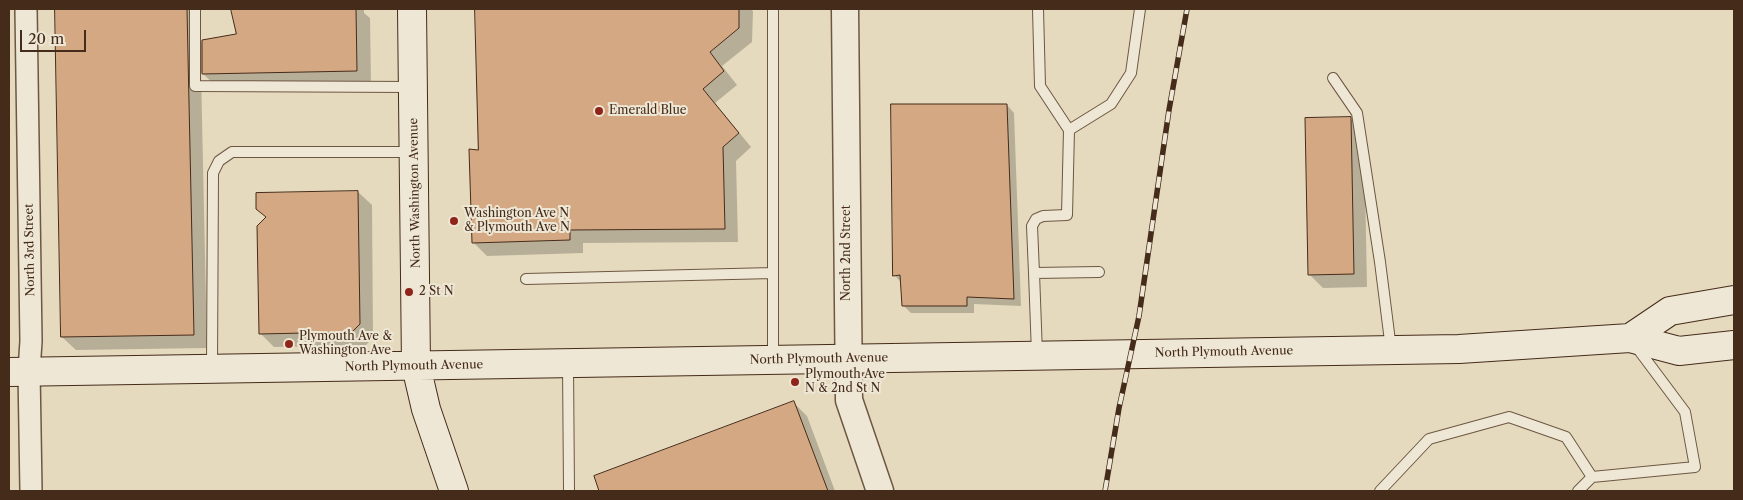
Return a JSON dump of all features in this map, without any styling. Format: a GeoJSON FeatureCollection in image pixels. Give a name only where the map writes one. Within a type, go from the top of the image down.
{"type":"FeatureCollection","features":[{"type":"Feature","properties":{"kind":"main road","name":"North Washington Avenue"},"geometry":{"type":"LineString","coordinates":[[412,9],[416,366],[426,409],[454,491]]}},
{"type":"Feature","properties":{"kind":"main road","name":"North Plymouth Avenue"},"geometry":{"type":"LineString","coordinates":[[1630,338],[1670,312],[1734,300]]}},
{"type":"Feature","properties":{"kind":"main road","name":"North Plymouth Avenue"},"geometry":{"type":"LineString","coordinates":[[19,372],[1459,349],[1630,338],[1679,351],[1734,346]]}},
{"type":"Feature","properties":{"kind":"street","name":"North 3rd Street"},"geometry":{"type":"LineString","coordinates":[[26,9],[31,341],[19,372],[31,491]]}},
{"type":"Feature","properties":{"kind":"street","name":"North 2nd Street"},"geometry":{"type":"LineString","coordinates":[[844,9],[849,400],[880,491]]}},
{"type":"Feature","properties":{"kind":"lane"},"geometry":{"type":"LineString","coordinates":[[195,9],[195,86],[413,87]]}},
{"type":"Feature","properties":{"kind":"lane"},"geometry":{"type":"LineString","coordinates":[[773,9],[773,360]]}},
{"type":"Feature","properties":{"kind":"lane"},"geometry":{"type":"LineString","coordinates":[[1037,355],[1032,226],[1036,219],[1043,216],[1067,215],[1069,130],[1040,86],[1038,9]]}},
{"type":"Feature","properties":{"kind":"lane"},"geometry":{"type":"LineString","coordinates":[[1069,130],[1111,104],[1131,73],[1140,9]]}},
{"type":"Feature","properties":{"kind":"lane"},"geometry":{"type":"LineString","coordinates":[[1333,78],[1357,113],[1380,262],[1391,350]]}},
{"type":"Feature","properties":{"kind":"lane"},"geometry":{"type":"LineString","coordinates":[[212,368],[213,173],[220,161],[232,152],[414,152]]}},
{"type":"Feature","properties":{"kind":"lane"},"geometry":{"type":"LineString","coordinates":[[1034,273],[1099,272]]}},
{"type":"Feature","properties":{"kind":"lane"},"geometry":{"type":"LineString","coordinates":[[526,278],[773,273]]}},
{"type":"Feature","properties":{"kind":"lane"},"geometry":{"type":"LineString","coordinates":[[1578,491],[1592,477],[1695,467],[1685,412],[1630,338]]}},
{"type":"Feature","properties":{"kind":"lane"},"geometry":{"type":"LineString","coordinates":[[568,363],[569,491]]}},
{"type":"Feature","properties":{"kind":"lane"},"geometry":{"type":"LineString","coordinates":[[1380,491],[1429,439],[1508,417],[1566,437],[1592,477]]}},
{"type":"Feature","properties":{"kind":"building"},"geometry":{"type":"Polygon","coordinates":[[[55,9],[187,9],[194,335],[61,337],[55,9]]]}},
{"type":"Feature","properties":{"kind":"building"},"geometry":{"type":"Polygon","coordinates":[[[231,9],[356,9],[357,71],[202,74],[202,40],[236,34],[231,9]]]}},
{"type":"Feature","properties":{"kind":"building","name":"Emerald Blue"},"geometry":{"type":"Polygon","coordinates":[[[475,9],[739,9],[739,28],[710,52],[724,71],[703,89],[739,133],[723,147],[725,229],[570,230],[570,240],[472,243],[469,149],[478,150],[475,9]]]}},
{"type":"Feature","properties":{"kind":"building"},"geometry":{"type":"Polygon","coordinates":[[[891,104],[1007,104],[1014,299],[967,297],[967,306],[902,306],[900,275],[893,276],[891,104]]]}},
{"type":"Feature","properties":{"kind":"building"},"geometry":{"type":"Polygon","coordinates":[[[1351,117],[1354,274],[1308,275],[1305,118],[1351,117]]]}},
{"type":"Feature","properties":{"kind":"building"},"geometry":{"type":"Polygon","coordinates":[[[358,191],[360,324],[352,332],[259,334],[257,226],[266,217],[256,209],[256,193],[358,191]]]}},
{"type":"Feature","properties":{"kind":"building"},"geometry":{"type":"Polygon","coordinates":[[[794,401],[828,491],[599,491],[594,476],[794,401]]]}},
{"type":"Feature","properties":{"kind":"railway"},"geometry":{"type":"LineString","coordinates":[[1105,491],[1119,408],[1139,316],[1169,110],[1187,9]]}},
{"type":"Feature","properties":{"kind":"place","name":"Emerald Blue"},"geometry":{"type":"Point","coordinates":[599,111]}},
{"type":"Feature","properties":{"kind":"place","name":"Washington Ave N & Plymouth Ave N"},"geometry":{"type":"Point","coordinates":[454,221]}},
{"type":"Feature","properties":{"kind":"place","name":"2 St N"},"geometry":{"type":"Point","coordinates":[409,292]}},
{"type":"Feature","properties":{"kind":"place","name":"Plymouth Ave & Washington Ave"},"geometry":{"type":"Point","coordinates":[289,344]}},
{"type":"Feature","properties":{"kind":"place","name":"Plymouth Ave N & 2nd St N"},"geometry":{"type":"Point","coordinates":[795,382]}}]}
